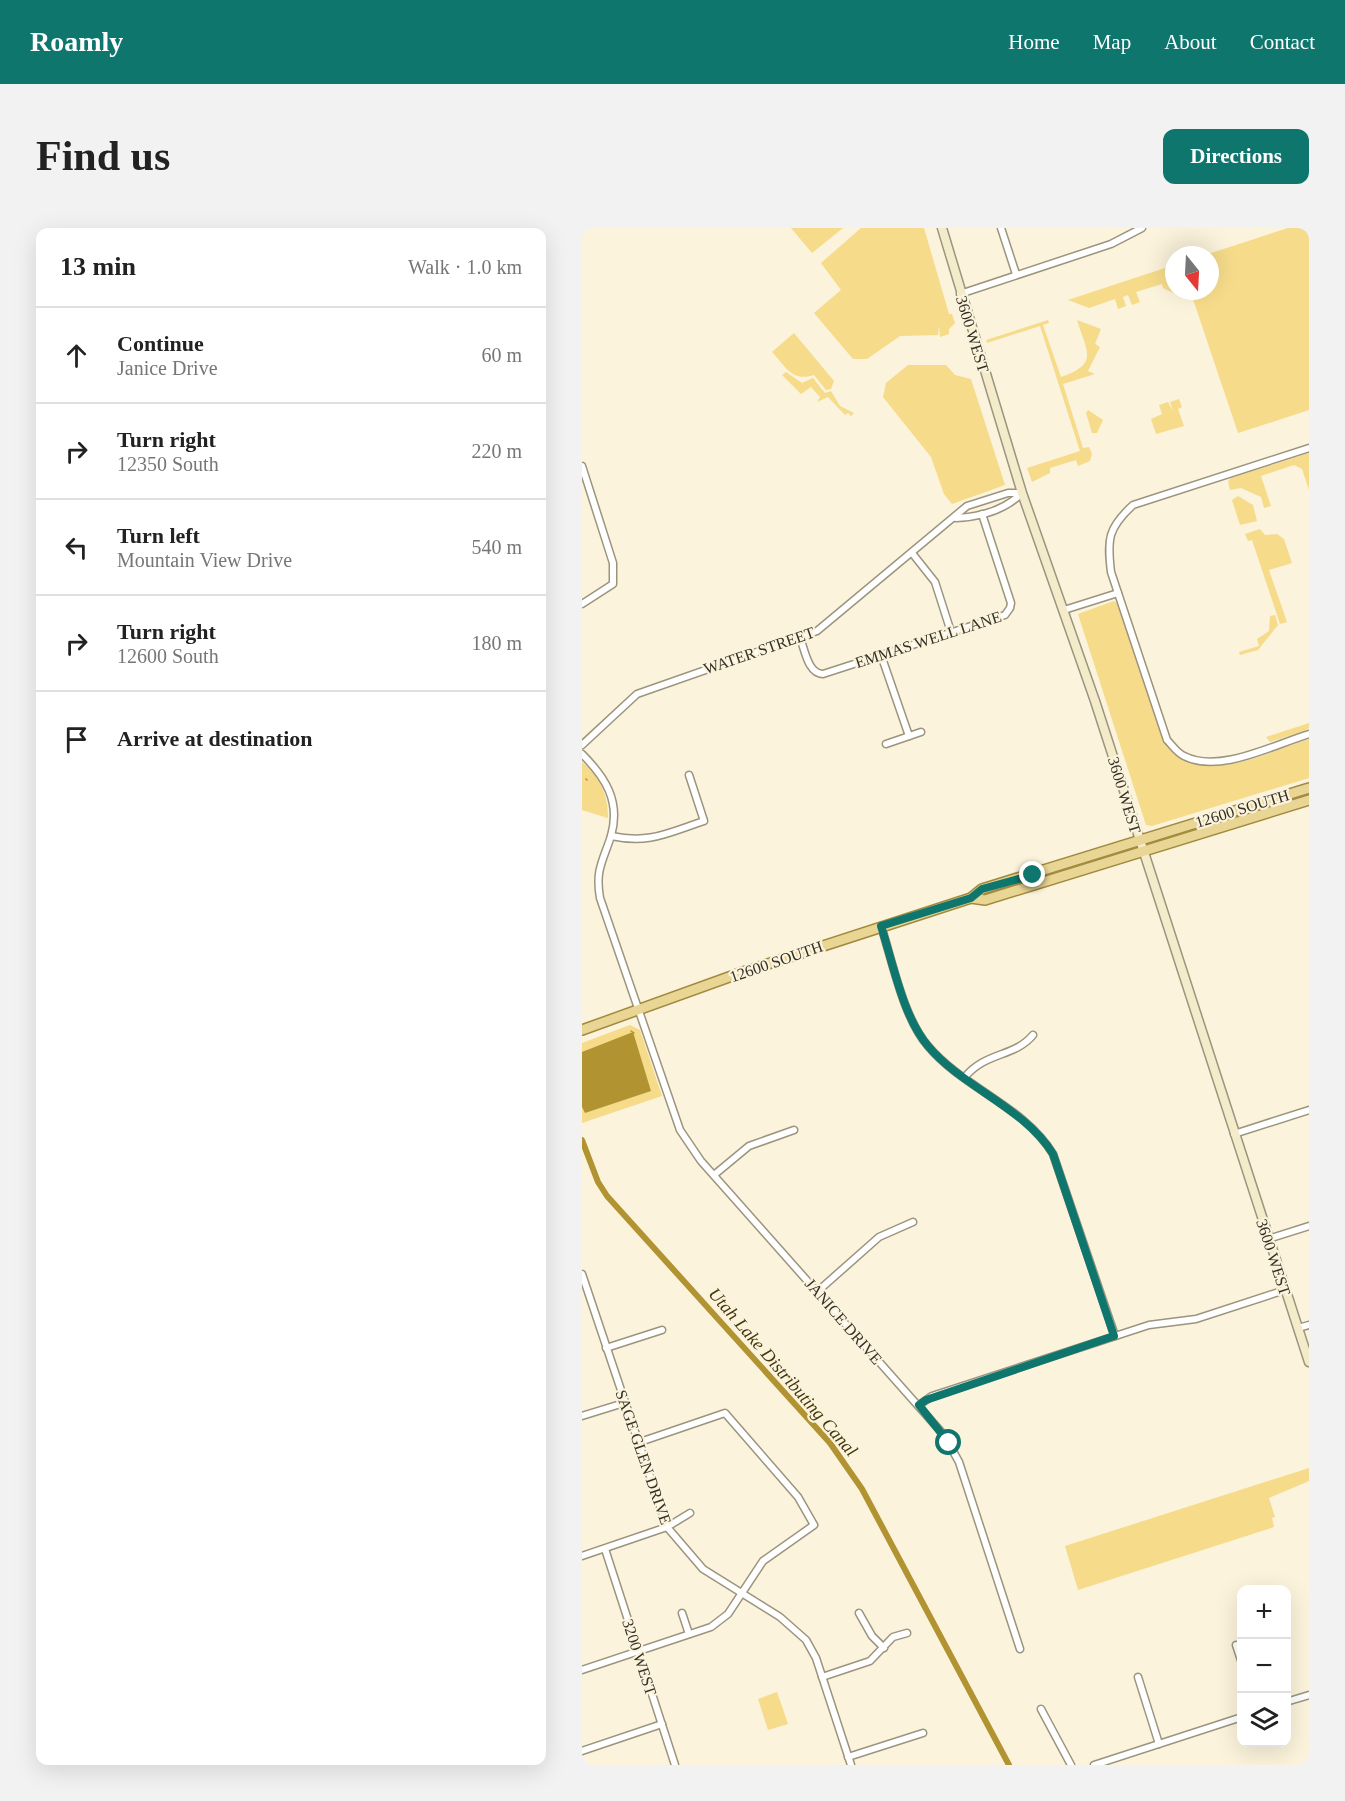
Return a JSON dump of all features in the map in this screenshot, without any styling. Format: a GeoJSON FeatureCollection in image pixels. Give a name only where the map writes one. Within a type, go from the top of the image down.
{"type":"FeatureCollection","features":[{"type":"Feature","properties":{"kind":"main road","name":"3600 WEST"},"geometry":{"type":"LineString","coordinates":[[942,228],[960,294],[1022,493],[1064,610],[1309,1362]]}},
{"type":"Feature","properties":{"kind":"main road","name":"12600 SOUTH"},"geometry":{"type":"LineString","coordinates":[[582,1030],[881,926],[971,898],[982,889],[1309,788]]}},
{"type":"Feature","properties":{"kind":"main road","name":"12600 SOUTH"},"geometry":{"type":"LineString","coordinates":[[971,898],[985,900],[1309,800]]}},
{"type":"Feature","properties":{"kind":"street"},"geometry":{"type":"LineString","coordinates":[[1001,228],[1016,274]]}},
{"type":"Feature","properties":{"kind":"street"},"geometry":{"type":"LineString","coordinates":[[960,294],[1111,244],[1142,228]]}},
{"type":"Feature","properties":{"kind":"street"},"geometry":{"type":"LineString","coordinates":[[1309,448],[1133,505],[1115,521],[1108,544],[1111,572],[1167,740],[1182,755],[1203,763],[1226,761],[1309,734]]}},
{"type":"Feature","properties":{"kind":"street"},"geometry":{"type":"LineString","coordinates":[[582,466],[613,563],[613,584],[582,604]]}},
{"type":"Feature","properties":{"kind":"street"},"geometry":{"type":"LineString","coordinates":[[582,491],[589,489]]}},
{"type":"Feature","properties":{"kind":"street","name":"WATER STREET"},"geometry":{"type":"LineString","coordinates":[[582,745],[637,694],[818,631],[967,507],[1008,493],[1022,493]]}},
{"type":"Feature","properties":{"kind":"street"},"geometry":{"type":"LineString","coordinates":[[956,518],[982,514],[1009,505],[1022,493]]}},
{"type":"Feature","properties":{"kind":"street","name":"EMMAS WELL LANE"},"geometry":{"type":"LineString","coordinates":[[800,638],[810,666],[817,673],[826,673],[1005,615],[1011,608],[982,514]]}},
{"type":"Feature","properties":{"kind":"street"},"geometry":{"type":"LineString","coordinates":[[912,554],[935,582],[951,632]]}},
{"type":"Feature","properties":{"kind":"street"},"geometry":{"type":"LineString","coordinates":[[1064,610],[1118,593]]}},
{"type":"Feature","properties":{"kind":"street"},"geometry":{"type":"LineString","coordinates":[[881,655],[909,736]]}},
{"type":"Feature","properties":{"kind":"street"},"geometry":{"type":"LineString","coordinates":[[886,744],[921,732]]}},
{"type":"Feature","properties":{"kind":"street","name":"JANICE DRIVE"},"geometry":{"type":"LineString","coordinates":[[582,754],[606,780],[612,795],[614,809],[611,836],[602,854],[597,883],[676,1121],[689,1146],[944,1435],[959,1462],[1020,1649]]}},
{"type":"Feature","properties":{"kind":"street"},"geometry":{"type":"LineString","coordinates":[[611,836],[639,841],[704,821],[689,775]]}},
{"type":"Feature","properties":{"kind":"street"},"geometry":{"type":"LineString","coordinates":[[881,926],[917,1030],[933,1052],[1036,1132],[1053,1154],[1114,1336]]}},
{"type":"Feature","properties":{"kind":"street"},"geometry":{"type":"LineString","coordinates":[[965,1077],[981,1061],[1019,1047],[1033,1035]]}},
{"type":"Feature","properties":{"kind":"street"},"geometry":{"type":"LineString","coordinates":[[1234,1134],[1309,1110]]}},
{"type":"Feature","properties":{"kind":"street"},"geometry":{"type":"LineString","coordinates":[[714,1175],[749,1146],[794,1130]]}},
{"type":"Feature","properties":{"kind":"street"},"geometry":{"type":"LineString","coordinates":[[818,1291],[879,1237],[913,1222]]}},
{"type":"Feature","properties":{"kind":"street"},"geometry":{"type":"LineString","coordinates":[[1268,1239],[1309,1226]]}},
{"type":"Feature","properties":{"kind":"street","name":"SAGE GLEN DRIVE"},"geometry":{"type":"LineString","coordinates":[[582,1274],[667,1527],[703,1569],[797,1630],[814,1652],[851,1765]]}},
{"type":"Feature","properties":{"kind":"street"},"geometry":{"type":"LineString","coordinates":[[919,1405],[932,1396],[1114,1336],[1157,1323],[1196,1319],[1285,1290]]}},
{"type":"Feature","properties":{"kind":"street"},"geometry":{"type":"LineString","coordinates":[[1298,1328],[1309,1325]]}},
{"type":"Feature","properties":{"kind":"street"},"geometry":{"type":"LineString","coordinates":[[606,1348],[662,1329]]}},
{"type":"Feature","properties":{"kind":"street"},"geometry":{"type":"LineString","coordinates":[[582,1416],[624,1403]]}},
{"type":"Feature","properties":{"kind":"street"},"geometry":{"type":"LineString","coordinates":[[582,1670],[689,1634],[721,1620],[742,1595],[763,1561],[814,1525],[798,1497],[725,1413],[638,1443]]}},
{"type":"Feature","properties":{"kind":"street"},"geometry":{"type":"LineString","coordinates":[[582,1556],[667,1527],[690,1513]]}},
{"type":"Feature","properties":{"kind":"street","name":"3200 WEST"},"geometry":{"type":"LineString","coordinates":[[605,1549],[675,1765]]}},
{"type":"Feature","properties":{"kind":"street"},"geometry":{"type":"LineString","coordinates":[[682,1613],[689,1634]]}},
{"type":"Feature","properties":{"kind":"street"},"geometry":{"type":"LineString","coordinates":[[859,1613],[872,1636],[884,1648]]}},
{"type":"Feature","properties":{"kind":"street"},"geometry":{"type":"LineString","coordinates":[[822,1677],[865,1663],[884,1648],[893,1637],[907,1633]]}},
{"type":"Feature","properties":{"kind":"street"},"geometry":{"type":"LineString","coordinates":[[1138,1677],[1159,1744]]}},
{"type":"Feature","properties":{"kind":"street"},"geometry":{"type":"LineString","coordinates":[[1291,1701],[1309,1695]]}},
{"type":"Feature","properties":{"kind":"street"},"geometry":{"type":"LineString","coordinates":[[1041,1709],[1071,1765]]}},
{"type":"Feature","properties":{"kind":"street"},"geometry":{"type":"LineString","coordinates":[[1094,1765],[1237,1719]]}},
{"type":"Feature","properties":{"kind":"street"},"geometry":{"type":"LineString","coordinates":[[582,1751],[662,1724]]}},
{"type":"Feature","properties":{"kind":"street"},"geometry":{"type":"LineString","coordinates":[[848,1757],[923,1733]]}},
{"type":"Feature","properties":{"kind":"shaded area"},"geometry":{"type":"Polygon","coordinates":[[[791,228],[843,228],[812,253],[791,228]]]}},
{"type":"Feature","properties":{"kind":"shaded area"},"geometry":{"type":"Polygon","coordinates":[[[861,228],[924,228],[949,314],[952,314],[955,323],[949,329],[949,334],[940,337],[939,326],[938,335],[900,336],[867,359],[853,359],[814,313],[841,290],[821,263],[861,228]]]}},
{"type":"Feature","properties":{"kind":"shaded area"},"geometry":{"type":"Polygon","coordinates":[[[1288,228],[1309,228],[1309,410],[1238,433],[1193,300],[1219,300],[1219,250],[1288,228]]]}},
{"type":"Feature","properties":{"kind":"shaded area"},"geometry":{"type":"Polygon","coordinates":[[[1165,268],[1165,289],[1162,284],[1136,292],[1140,302],[1132,305],[1128,295],[1123,297],[1126,306],[1118,309],[1115,299],[1089,308],[1068,300],[1165,268]]]}},
{"type":"Feature","properties":{"kind":"shaded area"},"geometry":{"type":"Polygon","coordinates":[[[1048,320],[1049,323],[1043,325],[1061,377],[1081,367],[1087,356],[1077,320],[1101,329],[1095,344],[1100,347],[1088,371],[1095,374],[1063,384],[1083,448],[1089,447],[1092,454],[1090,461],[1078,466],[1076,460],[1050,468],[1050,473],[1032,482],[1027,468],[1080,451],[1040,326],[987,343],[986,340],[1048,320]]]}},
{"type":"Feature","properties":{"kind":"shaded area"},"geometry":{"type":"Polygon","coordinates":[[[794,333],[834,381],[831,389],[826,390],[814,375],[806,377],[790,372],[772,352],[794,333]]]}},
{"type":"Feature","properties":{"kind":"shaded area"},"geometry":{"type":"Polygon","coordinates":[[[908,365],[946,365],[955,375],[971,379],[1005,485],[952,504],[944,494],[931,457],[883,397],[886,383],[908,365]]]}},
{"type":"Feature","properties":{"kind":"shaded area"},"geometry":{"type":"Polygon","coordinates":[[[786,372],[802,383],[813,378],[825,393],[831,391],[840,406],[854,413],[851,416],[848,413],[845,415],[828,397],[817,402],[820,397],[811,387],[801,394],[782,375],[786,372]]]}},
{"type":"Feature","properties":{"kind":"shaded area"},"geometry":{"type":"Polygon","coordinates":[[[1179,399],[1182,407],[1178,409],[1184,426],[1156,434],[1151,419],[1162,414],[1159,405],[1168,402],[1173,411],[1170,402],[1179,399]]]}},
{"type":"Feature","properties":{"kind":"shaded area"},"geometry":{"type":"Polygon","coordinates":[[[1088,410],[1103,420],[1097,433],[1092,433],[1086,413],[1088,410]]]}},
{"type":"Feature","properties":{"kind":"shaded area"},"geometry":{"type":"Polygon","coordinates":[[[1309,453],[1309,490],[1302,469],[1294,465],[1261,476],[1271,506],[1264,508],[1261,497],[1241,488],[1230,490],[1228,481],[1231,478],[1309,453]]]}},
{"type":"Feature","properties":{"kind":"shaded area"},"geometry":{"type":"Polygon","coordinates":[[[1238,496],[1253,505],[1257,521],[1240,525],[1232,500],[1238,496]]]}},
{"type":"Feature","properties":{"kind":"shaded area"},"geometry":{"type":"Polygon","coordinates":[[[1260,529],[1265,535],[1277,534],[1284,539],[1292,563],[1269,570],[1287,622],[1280,624],[1252,540],[1248,541],[1245,534],[1260,529]]]}},
{"type":"Feature","properties":{"kind":"shaded area"},"geometry":{"type":"Polygon","coordinates":[[[1114,601],[1119,604],[1159,728],[1173,748],[1189,760],[1207,765],[1226,765],[1268,754],[1309,739],[1309,778],[1152,826],[1146,825],[1078,614],[1114,601]]]}},
{"type":"Feature","properties":{"kind":"shaded area"},"geometry":{"type":"Polygon","coordinates":[[[1275,615],[1278,625],[1258,650],[1240,655],[1239,652],[1259,646],[1257,639],[1269,631],[1270,616],[1275,615]]]}},
{"type":"Feature","properties":{"kind":"shaded area"},"geometry":{"type":"Polygon","coordinates":[[[1309,723],[1309,728],[1304,731],[1270,742],[1266,737],[1309,723]]]}},
{"type":"Feature","properties":{"kind":"shaded area"},"geometry":{"type":"Polygon","coordinates":[[[582,762],[594,774],[602,787],[608,818],[582,810],[582,762]]]}},
{"type":"Feature","properties":{"kind":"shaded area"},"geometry":{"type":"Polygon","coordinates":[[[630,1025],[640,1030],[662,1096],[582,1123],[582,1043],[630,1025]]]}},
{"type":"Feature","properties":{"kind":"shaded area"},"geometry":{"type":"Polygon","coordinates":[[[633,1032],[651,1091],[585,1113],[582,1107],[582,1052],[633,1032]]]}},
{"type":"Feature","properties":{"kind":"shaded area"},"geometry":{"type":"Polygon","coordinates":[[[1309,1468],[1309,1481],[1269,1498],[1275,1517],[1272,1518],[1274,1527],[1078,1590],[1065,1546],[1309,1468]]]}},
{"type":"Feature","properties":{"kind":"shaded area"},"geometry":{"type":"Polygon","coordinates":[[[777,1692],[788,1724],[768,1730],[758,1699],[777,1692]]]}},
{"type":"Feature","properties":{"kind":"waterway","name":"Utah Lake Distributing Canal"},"geometry":{"type":"LineString","coordinates":[[582,1140],[598,1182],[607,1196],[830,1443],[862,1489],[1009,1765]]}},
{"type":"Feature","properties":{"kind":"route"},"geometry":{"type":"LineString","coordinates":[[949,1443],[919,1405],[932,1396],[1114,1336],[1053,1154],[1036,1132],[927,1046],[913,1022],[881,926],[971,898],[982,889],[1033,875]]}}]}
